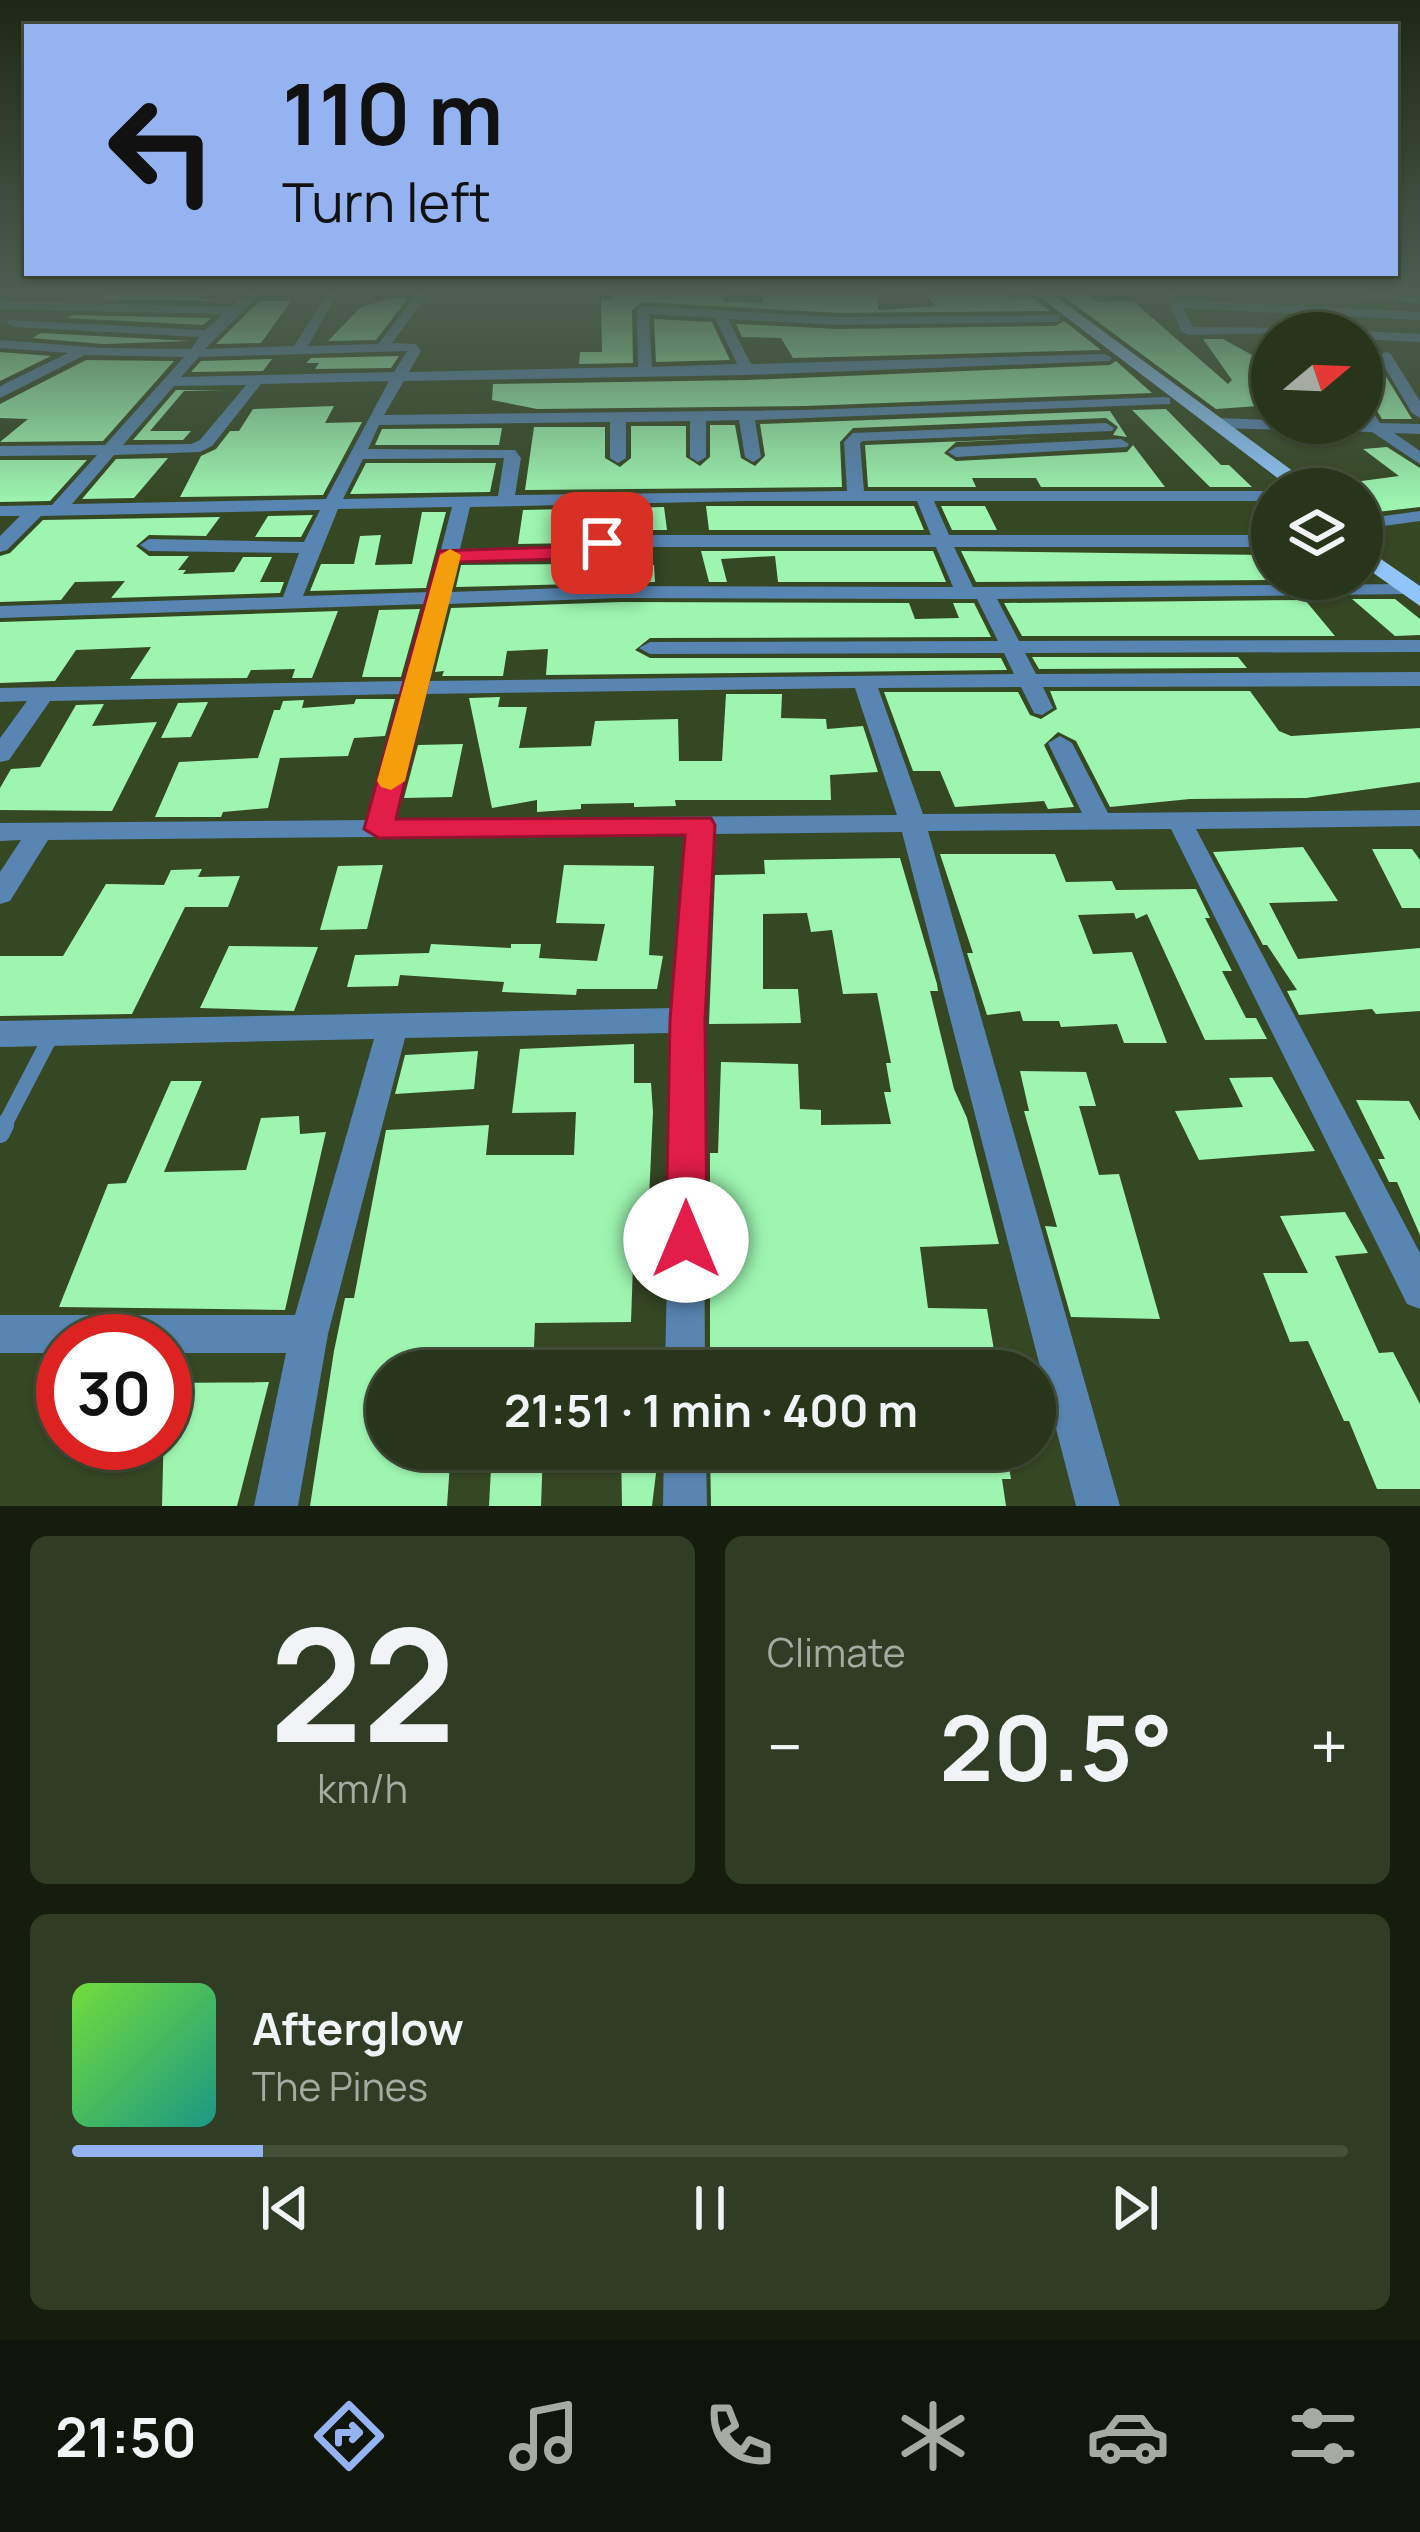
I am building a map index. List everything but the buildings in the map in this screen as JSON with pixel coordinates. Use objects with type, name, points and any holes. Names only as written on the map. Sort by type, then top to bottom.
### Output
[{"type":"main road","points":[[1111,362],[1253,468]]},
{"type":"main road","points":[[1135,362],[1278,468]]},
{"type":"main road","points":[[1383,550],[1415,586]]},
{"type":"main road","points":[[1383,566],[1415,586]]},
{"type":"street","points":[[0,394],[21,378],[63,362]]},
{"type":"street","points":[[57,510],[186,362]]},
{"type":"street","points":[[291,602],[332,502],[407,362]]},
{"type":"street","points":[[645,362],[645,371]]},
{"type":"street","points":[[743,362],[747,370]]},
{"type":"street","points":[[168,382],[977,362]]},
{"type":"street","points":[[1389,362],[1420,412]]},
{"type":"street","points":[[0,451],[202,447],[258,379]]},
{"type":"street","points":[[374,420],[746,416],[1165,401]]},
{"type":"street","points":[[956,452],[1121,443],[1084,406]]},
{"type":"street","points":[[698,415],[698,457]]},
{"type":"street","points":[[618,416],[618,458]]},
{"type":"street","points":[[746,416],[753,457]]},
{"type":"street","points":[[1217,423],[1251,424]]},
{"type":"street","points":[[1383,427],[1420,429]]},
{"type":"street","points":[[856,496],[851,442],[859,436],[1106,428]]},
{"type":"street","points":[[1383,433],[1420,459]]},
{"type":"street","points":[[356,454],[509,453],[513,458],[506,500]]},
{"type":"street","points":[[923,496],[942,541],[1013,649],[1042,708]]},
{"type":"street","points":[[0,512],[463,500],[1251,496]]},
{"type":"street","points":[[379,829],[463,500]]},
{"type":"street","points":[[0,546],[35,511]]},
{"type":"street","points":[[1383,523],[1420,516]]},
{"type":"street","points":[[447,555],[586,553],[617,541],[1251,541]]},
{"type":"street","points":[[149,545],[310,548]]},
{"type":"street","points":[[0,612],[438,597],[1222,593],[1415,586]]},
{"type":"street","points":[[650,648],[1420,646]]},
{"type":"street","points":[[0,695],[864,681],[1420,680]]},
{"type":"street","points":[[864,681],[912,821],[1098,1506]]},
{"type":"street","points":[[0,754],[44,694]]},
{"type":"street","points":[[1060,742],[1098,819]]},
{"type":"street","points":[[1178,818],[1420,1291]]},
{"type":"street","points":[[0,832],[1178,818],[1418,822]]},
{"type":"street","points":[[686,1350],[688,1020],[700,825]]},
{"type":"street","points":[[0,894],[40,832]]},
{"type":"street","points":[[0,1034],[688,1020]]},
{"type":"street","points":[[276,1506],[309,1334],[393,1026]]},
{"type":"street","points":[[0,1334],[309,1334]]},
{"type":"street","points":[[685,1470],[685,1506]]},
{"type":"lane","points":[[0,1132],[53,1033]]},
{"type":"slow traffic","points":[[391,781],[450,555]]},
{"type":"route","points":[[602,543],[597,551],[586,553],[447,555],[379,829],[700,825],[688,1020],[686,1240]]}]
